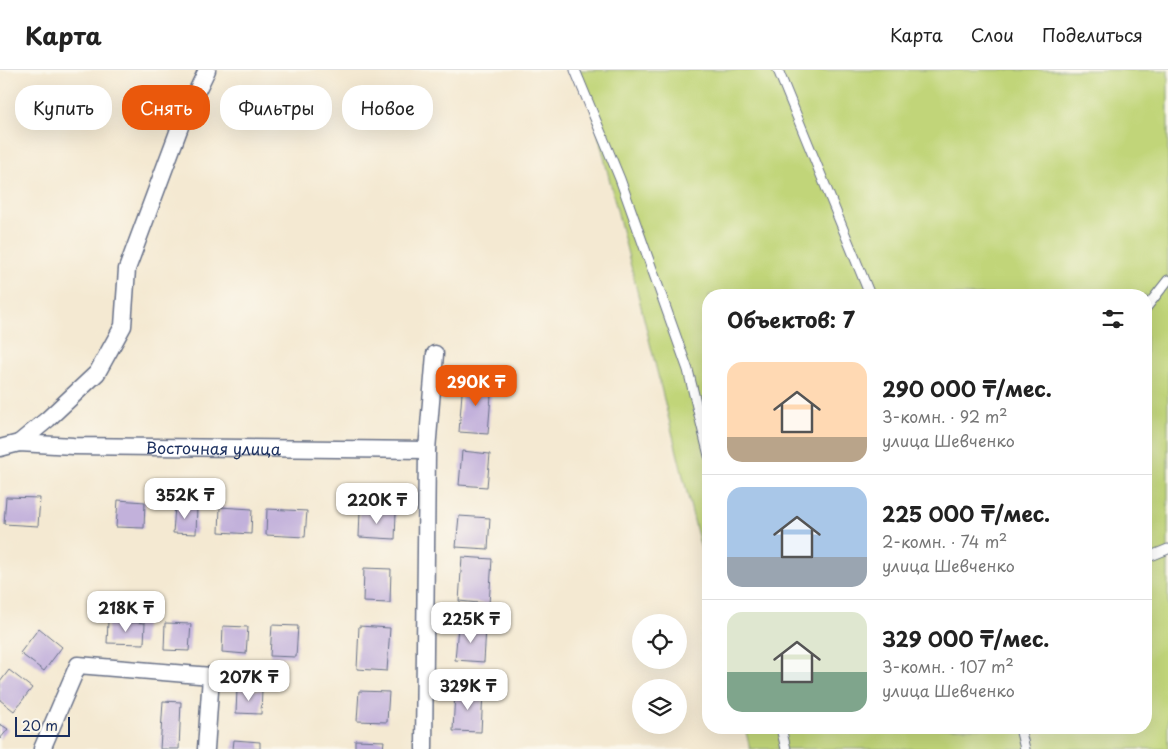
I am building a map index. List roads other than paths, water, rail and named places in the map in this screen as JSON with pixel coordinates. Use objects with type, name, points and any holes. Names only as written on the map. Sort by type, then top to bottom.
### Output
[{"type":"street","points":[[19,443],[48,419],[97,373],[123,326],[127,269],[180,124],[207,70]]},
{"type":"street","points":[[424,749],[428,450],[435,354]]},
{"type":"street","name":"Восточная улица","points":[[0,448],[19,443],[74,446],[428,450]]},
{"type":"street","points":[[42,749],[78,665],[210,676],[206,749]]},
{"type":"lane","points":[[575,70],[620,179],[688,370],[702,427]]},
{"type":"lane","points":[[778,70],[868,289]]},
{"type":"lane","points":[[1152,300],[1168,280]]},
{"type":"lane","points":[[1152,556],[1168,549]]},
{"type":"lane","points":[[782,734],[786,749]]},
{"type":"lane","points":[[1021,734],[1025,749]]}]
